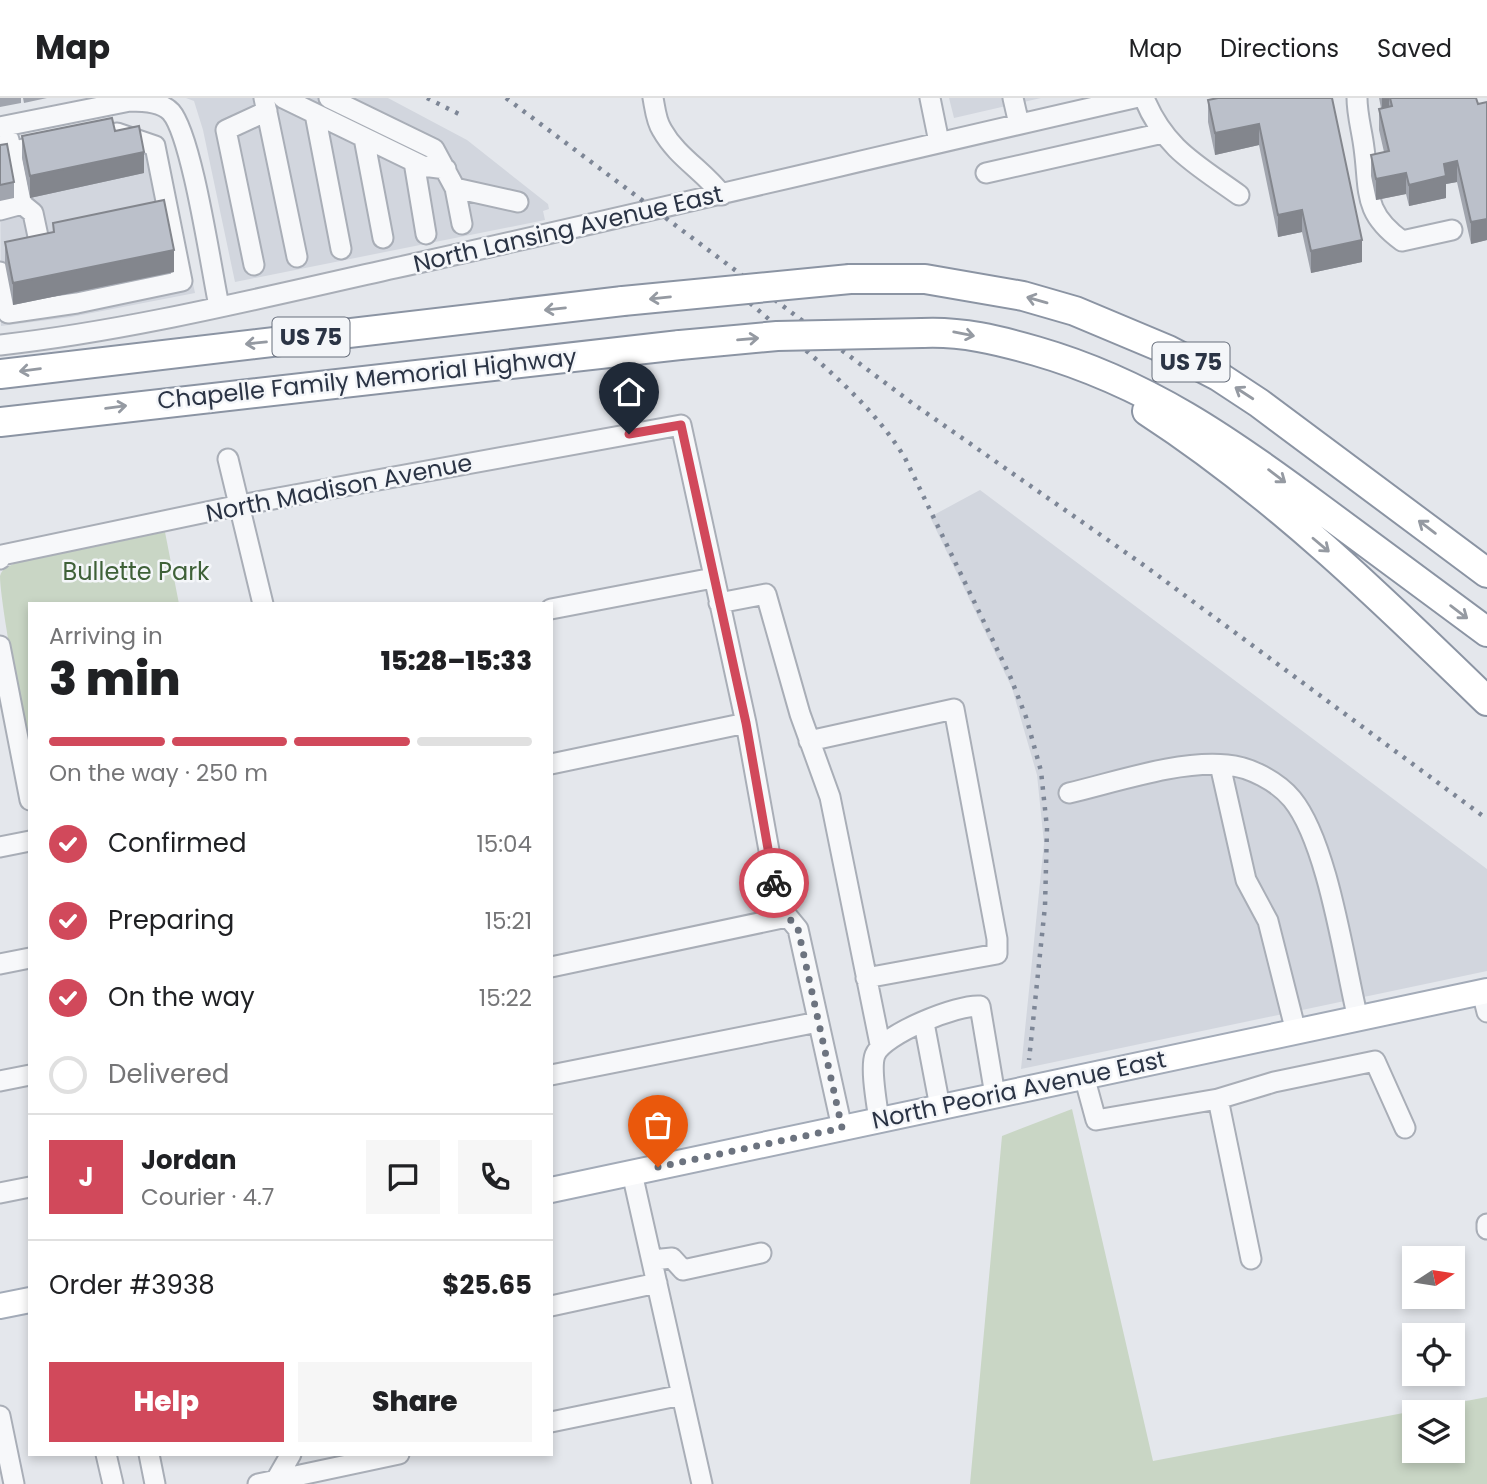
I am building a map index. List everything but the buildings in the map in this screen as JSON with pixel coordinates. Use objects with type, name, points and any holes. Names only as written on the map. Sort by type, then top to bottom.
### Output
[{"type":"highway","name":"Chapelle Family Memorial Highway","points":[[0,374],[623,302],[850,279],[925,279],[1023,296],[1074,311],[1168,350],[1218,376],[1259,403],[1485,571]]},
{"type":"highway","name":"Chapelle Family Memorial Highway","points":[[0,422],[680,345],[827,334],[953,332],[1006,342],[1068,360],[1161,400],[1203,423],[1487,632]]},
{"type":"highway","points":[[1068,360],[1199,446],[1238,475],[1361,579],[1487,701]]},
{"type":"main road","name":"North Peoria Avenue East","points":[[553,1190],[842,1128],[877,1110],[994,1083],[1084,1076],[1358,1018],[1485,998]]},
{"type":"main road","points":[[0,1306],[28,1300]]},
{"type":"street","points":[[283,98],[414,162],[446,169]]},
{"type":"street","points":[[329,98],[434,149],[454,188],[462,224]]},
{"type":"street","points":[[653,98],[660,128],[684,159],[708,176],[722,195]]},
{"type":"street","points":[[930,98],[939,142]]},
{"type":"street","points":[[1013,98],[1019,124]]},
{"type":"street","name":"North Lansing Avenue East","points":[[0,345],[66,337],[219,306],[722,195],[1101,102],[1134,98]]},
{"type":"street","points":[[1144,98],[1175,149],[1239,195]]},
{"type":"street","points":[[1357,98],[1366,165],[1366,193],[1385,229],[1402,241],[1452,230]]},
{"type":"street","points":[[39,242],[33,213],[22,204],[6,152],[3,126],[130,101],[150,102],[169,110],[184,137],[219,306]]},
{"type":"street","points":[[254,265],[226,130],[265,105],[297,257]]},
{"type":"street","points":[[315,114],[341,249]]},
{"type":"street","points":[[0,272],[8,313],[77,303],[182,281],[162,215],[155,146],[110,130],[98,133]]},
{"type":"street","points":[[986,173],[1163,133]]},
{"type":"street","points":[[365,138],[383,238]]},
{"type":"street","points":[[6,152],[61,141]]},
{"type":"street","points":[[414,162],[426,234]]},
{"type":"street","points":[[454,188],[518,202]]},
{"type":"street","points":[[0,210],[22,204]]},
{"type":"street","points":[[162,215],[199,207]]},
{"type":"street","name":"North Madison Avenue","points":[[0,559],[2,555],[240,505],[681,425],[713,578]]},
{"type":"street","points":[[228,459],[263,602]]},
{"type":"street","points":[[553,609],[713,578],[746,723],[779,906],[798,929],[842,1128]]},
{"type":"street","points":[[719,603],[766,594],[809,741],[830,797],[880,1044]]},
{"type":"street","points":[[0,646],[8,729],[28,794]]},
{"type":"street","points":[[809,741],[954,709],[997,939],[997,954],[866,978]]},
{"type":"street","points":[[553,764],[746,723]]},
{"type":"street","points":[[1220,765],[1246,880],[1268,921],[1296,1032]]},
{"type":"street","points":[[1069,793],[1186,767],[1220,765],[1252,771],[1275,784],[1293,800],[1309,829],[1327,889],[1358,1018]]},
{"type":"street","points":[[0,847],[28,841]]},
{"type":"street","points":[[553,967],[787,917]]},
{"type":"street","points":[[0,964],[28,958]]},
{"type":"street","points":[[877,1110],[873,1058],[880,1044],[924,1023],[972,1005],[980,1006],[994,1083]]},
{"type":"street","points":[[553,1075],[818,1022]]},
{"type":"street","points":[[924,1023],[938,1097]]},
{"type":"street","points":[[1084,1076],[1096,1120],[1218,1099],[1274,1082],[1375,1061],[1405,1128]]},
{"type":"street","points":[[0,1081],[28,1075]]},
{"type":"street","points":[[1218,1099],[1251,1259]]},
{"type":"street","points":[[632,1173],[702,1484]]},
{"type":"street","points":[[0,1193],[28,1187]]},
{"type":"street","points":[[652,1260],[672,1258],[683,1270],[761,1253]]},
{"type":"street","points":[[553,1306],[657,1283]]},
{"type":"street","points":[[553,1422],[682,1395]]},
{"type":"street","points":[[0,1419],[14,1484]]},
{"type":"street","points":[[106,1456],[113,1484]]},
{"type":"street","points":[[149,1456],[155,1484]]},
{"type":"street","points":[[267,1482],[289,1456]]},
{"type":"street","points":[[267,1482],[390,1456]]},
{"type":"shaded area","points":[[186,98],[388,98],[467,140],[548,204],[549,209],[543,211],[545,220],[235,282],[203,130],[194,101]]},
{"type":"shaded area","points":[[949,98],[1041,98],[954,118]]},
{"type":"shaded area","points":[[112,122],[162,139],[195,293],[71,317],[1,326],[0,146]]},
{"type":"shaded area","points":[[980,490],[1487,869],[1487,971],[1021,1069],[1044,843],[1037,775],[1012,688],[930,517]]},
{"type":"green space","name":"Bullette Park","points":[[165,532],[179,602],[28,602],[28,747],[0,576],[6,568],[16,563]]},
{"type":"green space","points":[[1072,1109],[1153,1461],[1402,1413],[1402,1463],[1465,1463],[1465,1401],[1487,1397],[1487,1484],[970,1484],[1002,1136]]},
{"type":"railway","points":[[427,98],[461,115]]},
{"type":"railway","points":[[506,98],[912,403],[1145,566],[1487,819]]},
{"type":"railway","points":[[750,303],[854,394],[905,458],[1010,676],[1026,717],[1041,771],[1047,828],[1045,906],[1029,1060]]},
{"type":"way so far","points":[[658,1167],[842,1128],[798,929],[779,906],[774,883]]},
{"type":"route","points":[[629,434],[681,425],[746,723],[774,883]]}]
